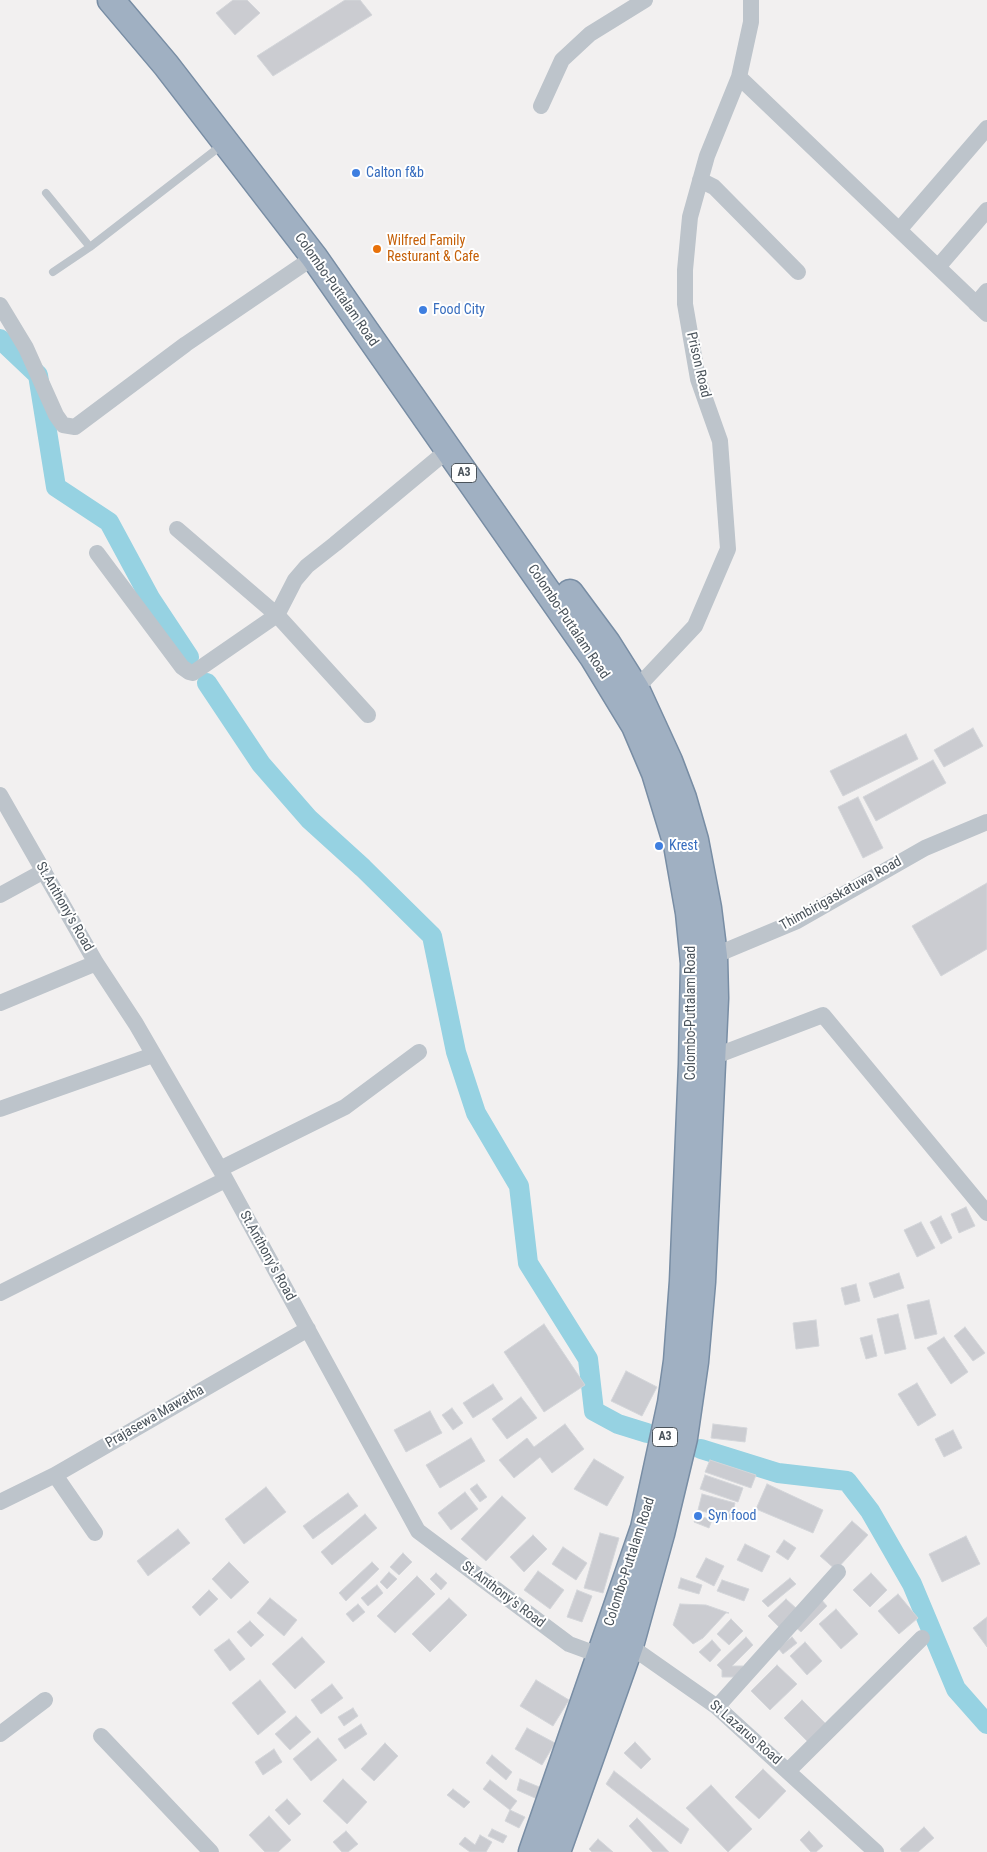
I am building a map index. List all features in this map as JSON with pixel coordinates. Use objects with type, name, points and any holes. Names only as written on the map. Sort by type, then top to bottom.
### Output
[{"type":"highway","name":"Colombo-Puttalam Road","points":[[111,0],[166,65],[314,257],[542,582],[629,696]]},
{"type":"highway","name":"Colombo-Puttalam Road","points":[[130,0],[177,56],[325,251],[454,433],[607,643],[629,696],[635,726],[655,773],[677,845],[689,913],[704,959],[703,1262],[695,1362],[684,1438],[662,1534],[630,1646],[557,1852]]},
{"type":"highway","name":"Colombo-Puttalam Road","points":[[532,1852],[644,1528],[671,1402],[677,1361],[703,1061]]},
{"type":"street","points":[[540,106],[562,60],[590,34],[645,0]]},
{"type":"street","name":"Prison Road","points":[[629,696],[695,626],[728,548],[720,441],[698,379],[685,304],[685,270],[690,218],[707,156],[739,77],[750,22],[751,0]]},
{"type":"street","points":[[739,77],[938,267],[983,303]]},
{"type":"street","points":[[899,230],[987,128]]},
{"type":"street","points":[[700,180],[714,187],[798,272]]},
{"type":"street","points":[[938,267],[987,210]]},
{"type":"street","points":[[0,305],[26,348],[56,416],[62,425],[75,427],[186,344],[314,257]]},
{"type":"street","points":[[97,553],[182,666],[193,673],[277,615],[295,580],[307,566],[448,450]]},
{"type":"street","points":[[177,529],[277,615],[368,715]]},
{"type":"street","name":"St.Anthony's Road","points":[[0,795],[96,962],[136,1024],[223,1174],[418,1531],[568,1644],[599,1655]]},
{"type":"street","name":"Thimbirigaskatuwa Road","points":[[704,959],[798,921],[925,848],[987,822]]},
{"type":"street","points":[[0,896],[44,872]]},
{"type":"street","points":[[0,1003],[96,962]]},
{"type":"street","points":[[703,1061],[823,1015],[987,1213]]},
{"type":"street","points":[[0,1293],[345,1107],[419,1052]]},
{"type":"street","points":[[0,1109],[153,1055]]},
{"type":"street","name":"Prajasewa Mawatha","points":[[0,1502],[55,1475],[308,1329]]},
{"type":"street","points":[[55,1475],[94,1533]]},
{"type":"street","points":[[717,1707],[838,1572]]},
{"type":"street","points":[[788,1771],[922,1638]]},
{"type":"street","points":[[599,1655],[630,1646]]},
{"type":"street","name":"St Lazarus Road","points":[[630,1646],[717,1707],[876,1852]]},
{"type":"street","points":[[0,1734],[45,1700]]},
{"type":"street","points":[[101,1736],[211,1852]]},
{"type":"lane","points":[[53,272],[90,247],[226,142]]},
{"type":"lane","points":[[46,193],[90,247]]},
{"type":"building","points":[[233,0],[247,0],[260,13],[235,35],[216,13]]},
{"type":"building","points":[[345,0],[360,0],[372,15],[273,76],[257,56]]},
{"type":"building","points":[[973,728],[983,746],[944,767],[934,750]]},
{"type":"building","points":[[906,734],[918,759],[843,796],[830,771]]},
{"type":"building","points":[[933,760],[946,783],[876,821],[863,797]]},
{"type":"building","points":[[858,797],[883,848],[863,858],[838,807]]},
{"type":"building","points":[[987,883],[987,949],[941,976],[912,926]]},
{"type":"building","points":[[966,1207],[975,1226],[959,1233],[951,1214]]},
{"type":"building","points":[[941,1216],[952,1238],[941,1244],[930,1222]]},
{"type":"building","points":[[921,1222],[935,1248],[917,1257],[904,1230]]},
{"type":"building","points":[[899,1273],[904,1288],[874,1298],[869,1283]]},
{"type":"building","points":[[856,1284],[860,1301],[845,1305],[841,1288]]},
{"type":"building","points":[[929,1300],[937,1334],[915,1339],[907,1305]]},
{"type":"building","points":[[898,1314],[906,1349],[885,1354],[877,1319]]},
{"type":"building","points":[[816,1320],[819,1346],[796,1349],[793,1323]]},
{"type":"building","points":[[544,1324],[585,1385],[544,1412],[504,1352]]},
{"type":"building","points":[[965,1327],[985,1353],[973,1361],[954,1336]]},
{"type":"building","points":[[872,1335],[877,1356],[866,1359],[860,1338]]},
{"type":"building","points":[[944,1337],[968,1372],[951,1384],[927,1348]]},
{"type":"building","points":[[626,1371],[657,1387],[642,1416],[611,1401]]},
{"type":"building","points":[[917,1383],[936,1415],[918,1426],[898,1394]]},
{"type":"building","points":[[493,1384],[503,1399],[473,1418],[463,1403]]},
{"type":"building","points":[[521,1397],[537,1418],[507,1439],[492,1419]]},
{"type":"building","points":[[452,1408],[463,1423],[453,1430],[442,1415]]},
{"type":"building","points":[[430,1411],[442,1433],[406,1452],[394,1430]]},
{"type":"building","points":[[565,1424],[584,1449],[552,1473],[540,1457],[514,1478],[499,1460],[527,1438],[534,1447]]},
{"type":"building","points":[[713,1424],[747,1428],[745,1442],[711,1438]]},
{"type":"building","points":[[953,1430],[962,1448],[944,1457],[935,1439]]},
{"type":"building","points":[[471,1438],[485,1461],[440,1488],[426,1465]]},
{"type":"building","points":[[594,1459],[624,1477],[607,1506],[574,1489]]},
{"type":"building","points":[[710,1460],[756,1475],[751,1488],[705,1472]]},
{"type":"building","points":[[705,1475],[743,1488],[738,1502],[700,1489]]},
{"type":"building","points":[[477,1484],[487,1497],[480,1502],[470,1489]]},
{"type":"building","points":[[767,1484],[823,1510],[813,1533],[756,1509]]},
{"type":"building","points":[[266,1487],[286,1512],[244,1544],[225,1519]]},
{"type":"building","points":[[465,1492],[478,1509],[451,1530],[438,1513]]},
{"type":"building","points":[[348,1493],[358,1506],[313,1539],[303,1526]]},
{"type":"building","points":[[702,1494],[735,1503],[731,1519],[698,1510]]},
{"type":"building","points":[[502,1496],[526,1518],[486,1561],[461,1539]]},
{"type":"building","points":[[365,1514],[377,1528],[332,1565],[321,1552]]},
{"type":"building","points":[[697,1515],[712,1520],[709,1528],[694,1522]]},
{"type":"building","points":[[852,1521],[868,1535],[836,1570],[820,1556]]},
{"type":"building","points":[[178,1529],[190,1543],[148,1576],[137,1561]]},
{"type":"building","points":[[600,1533],[619,1538],[603,1593],[584,1588]]},
{"type":"building","points":[[533,1535],[547,1549],[524,1572],[510,1557]]},
{"type":"building","points":[[966,1536],[980,1564],[942,1582],[929,1554]]},
{"type":"building","points":[[784,1540],[796,1548],[788,1560],[776,1552]]},
{"type":"building","points":[[745,1544],[770,1556],[762,1572],[737,1560]]},
{"type":"building","points":[[563,1547],[587,1563],[576,1580],[552,1564]]},
{"type":"building","points":[[403,1553],[412,1562],[399,1575],[390,1567]]},
{"type":"building","points":[[706,1558],[724,1566],[714,1586],[696,1577]]},
{"type":"building","points":[[229,1562],[249,1582],[231,1599],[212,1579]]},
{"type":"building","points":[[372,1562],[379,1569],[346,1601],[339,1593]]},
{"type":"building","points":[[538,1571],[564,1590],[550,1609],[524,1590]]},
{"type":"building","points":[[389,1572],[397,1579],[387,1589],[380,1582]]},
{"type":"building","points":[[436,1573],[447,1583],[441,1590],[430,1579]]},
{"type":"building","points":[[871,1573],[887,1590],[870,1607],[853,1590]]},
{"type":"building","points":[[417,1576],[435,1594],[395,1633],[377,1616]]},
{"type":"building","points":[[681,1578],[702,1585],[699,1594],[678,1588]]},
{"type":"building","points":[[790,1578],[796,1584],[768,1607],[762,1601]]},
{"type":"building","points":[[722,1580],[749,1589],[744,1601],[717,1591]]},
{"type":"building","points":[[377,1585],[383,1593],[368,1606],[361,1598]]},
{"type":"building","points":[[209,1590],[218,1599],[200,1616],[192,1607]]},
{"type":"building","points":[[577,1590],[592,1596],[582,1622],[567,1617]]},
{"type":"building","points":[[898,1594],[918,1618],[899,1634],[878,1611]]},
{"type":"building","points":[[270,1598],[297,1620],[284,1636],[257,1613]]},
{"type":"building","points":[[449,1598],[467,1615],[430,1652],[412,1634]]},
{"type":"building","points":[[820,1598],[827,1606],[801,1632],[793,1625]]},
{"type":"building","points":[[786,1599],[797,1609],[779,1627],[768,1616]]},
{"type":"building","points":[[358,1604],[365,1612],[353,1622],[346,1614]]},
{"type":"building","points":[[680,1604],[706,1605],[729,1613],[726,1613],[703,1638],[693,1644],[673,1625]]},
{"type":"building","points":[[836,1609],[858,1634],[841,1649],[819,1624]]},
{"type":"building","points":[[987,1617],[987,1647],[973,1628]]},
{"type":"building","points":[[731,1619],[743,1631],[729,1645],[717,1634]]},
{"type":"building","points":[[250,1621],[264,1635],[251,1647],[237,1632]]},
{"type":"building","points":[[302,1637],[325,1662],[295,1689],[272,1664]]},
{"type":"building","points":[[746,1637],[753,1645],[732,1666],[743,1666],[742,1677],[722,1677],[722,1670],[717,1665]]},
{"type":"building","points":[[792,1637],[797,1643],[783,1654],[778,1648]]},
{"type":"building","points":[[229,1639],[245,1659],[230,1671],[214,1650]]},
{"type":"building","points":[[712,1640],[721,1650],[710,1662],[699,1652]]},
{"type":"building","points":[[805,1642],[822,1661],[807,1675],[790,1656]]},
{"type":"building","points":[[777,1665],[797,1684],[770,1710],[751,1691]]},
{"type":"building","points":[[260,1680],[286,1712],[258,1735],[232,1703]]},
{"type":"building","points":[[536,1680],[569,1700],[553,1726],[520,1706]]},
{"type":"building","points":[[332,1684],[343,1698],[321,1714],[311,1700]]},
{"type":"building","points":[[802,1700],[829,1727],[811,1745],[784,1718]]},
{"type":"building","points":[[353,1708],[358,1716],[344,1726],[338,1717]]},
{"type":"building","points":[[296,1716],[311,1732],[290,1750],[275,1734]]},
{"type":"building","points":[[361,1724],[367,1734],[345,1749],[338,1739]]},
{"type":"building","points":[[527,1728],[555,1743],[542,1765],[515,1749]]},
{"type":"building","points":[[318,1738],[337,1760],[311,1781],[293,1759]]},
{"type":"building","points":[[635,1742],[651,1759],[641,1769],[624,1753]]},
{"type":"building","points":[[385,1743],[398,1756],[374,1781],[361,1769]]},
{"type":"building","points":[[274,1749],[282,1762],[263,1775],[255,1762]]},
{"type":"building","points":[[492,1755],[512,1772],[506,1780],[486,1763]]},
{"type":"building","points":[[763,1769],[786,1791],[759,1819],[735,1797]]},
{"type":"building","points":[[614,1771],[689,1829],[681,1844],[606,1784]]},
{"type":"building","points":[[343,1779],[367,1802],[347,1824],[323,1801]]},
{"type":"building","points":[[520,1779],[549,1791],[544,1802],[517,1790]]},
{"type":"building","points":[[490,1780],[517,1801],[510,1810],[483,1789]]},
{"type":"building","points":[[711,1785],[752,1829],[728,1852],[686,1808]]},
{"type":"building","points":[[453,1789],[470,1802],[464,1808],[447,1795]]},
{"type":"building","points":[[287,1799],[301,1814],[289,1825],[275,1810]]},
{"type":"building","points":[[510,1810],[525,1817],[519,1828],[505,1821]]},
{"type":"building","points":[[269,1816],[291,1840],[278,1852],[265,1852],[249,1835]]},
{"type":"building","points":[[637,1818],[669,1852],[653,1852],[629,1826]]},
{"type":"building","points":[[924,1827],[934,1838],[918,1852],[902,1852],[900,1849]]},
{"type":"building","points":[[492,1829],[507,1836],[503,1843],[488,1836]]},
{"type":"building","points":[[346,1831],[358,1844],[348,1852],[342,1852],[333,1842]]},
{"type":"building","points":[[809,1831],[823,1846],[816,1852],[811,1852],[800,1840]]},
{"type":"building","points":[[480,1835],[492,1842],[486,1852],[470,1852],[459,1844],[465,1837],[475,1845]]},
{"type":"building","points":[[598,1839],[613,1852],[592,1852],[589,1849]]},
{"type":"waterway","points":[[0,339],[38,375],[56,487],[109,522],[150,598],[189,657]]},
{"type":"waterway","points":[[207,683],[261,764],[309,819],[363,868],[432,936],[456,1052],[476,1113],[519,1186],[528,1263],[588,1359],[594,1411],[618,1424],[647,1433]]},
{"type":"waterway","points":[[701,1449],[778,1473],[847,1481],[870,1511],[912,1584],[956,1689],[987,1724]]},
{"type":"place","name":"Calton f&b","points":[[356,173]]},
{"type":"place","name":"Wilfred Family Resturant & Cafe","points":[[377,249]]},
{"type":"place","name":"Food City","points":[[423,310]]},
{"type":"place","name":"Krest","points":[[659,846]]},
{"type":"place","name":"Syn food","points":[[698,1516]]}]
